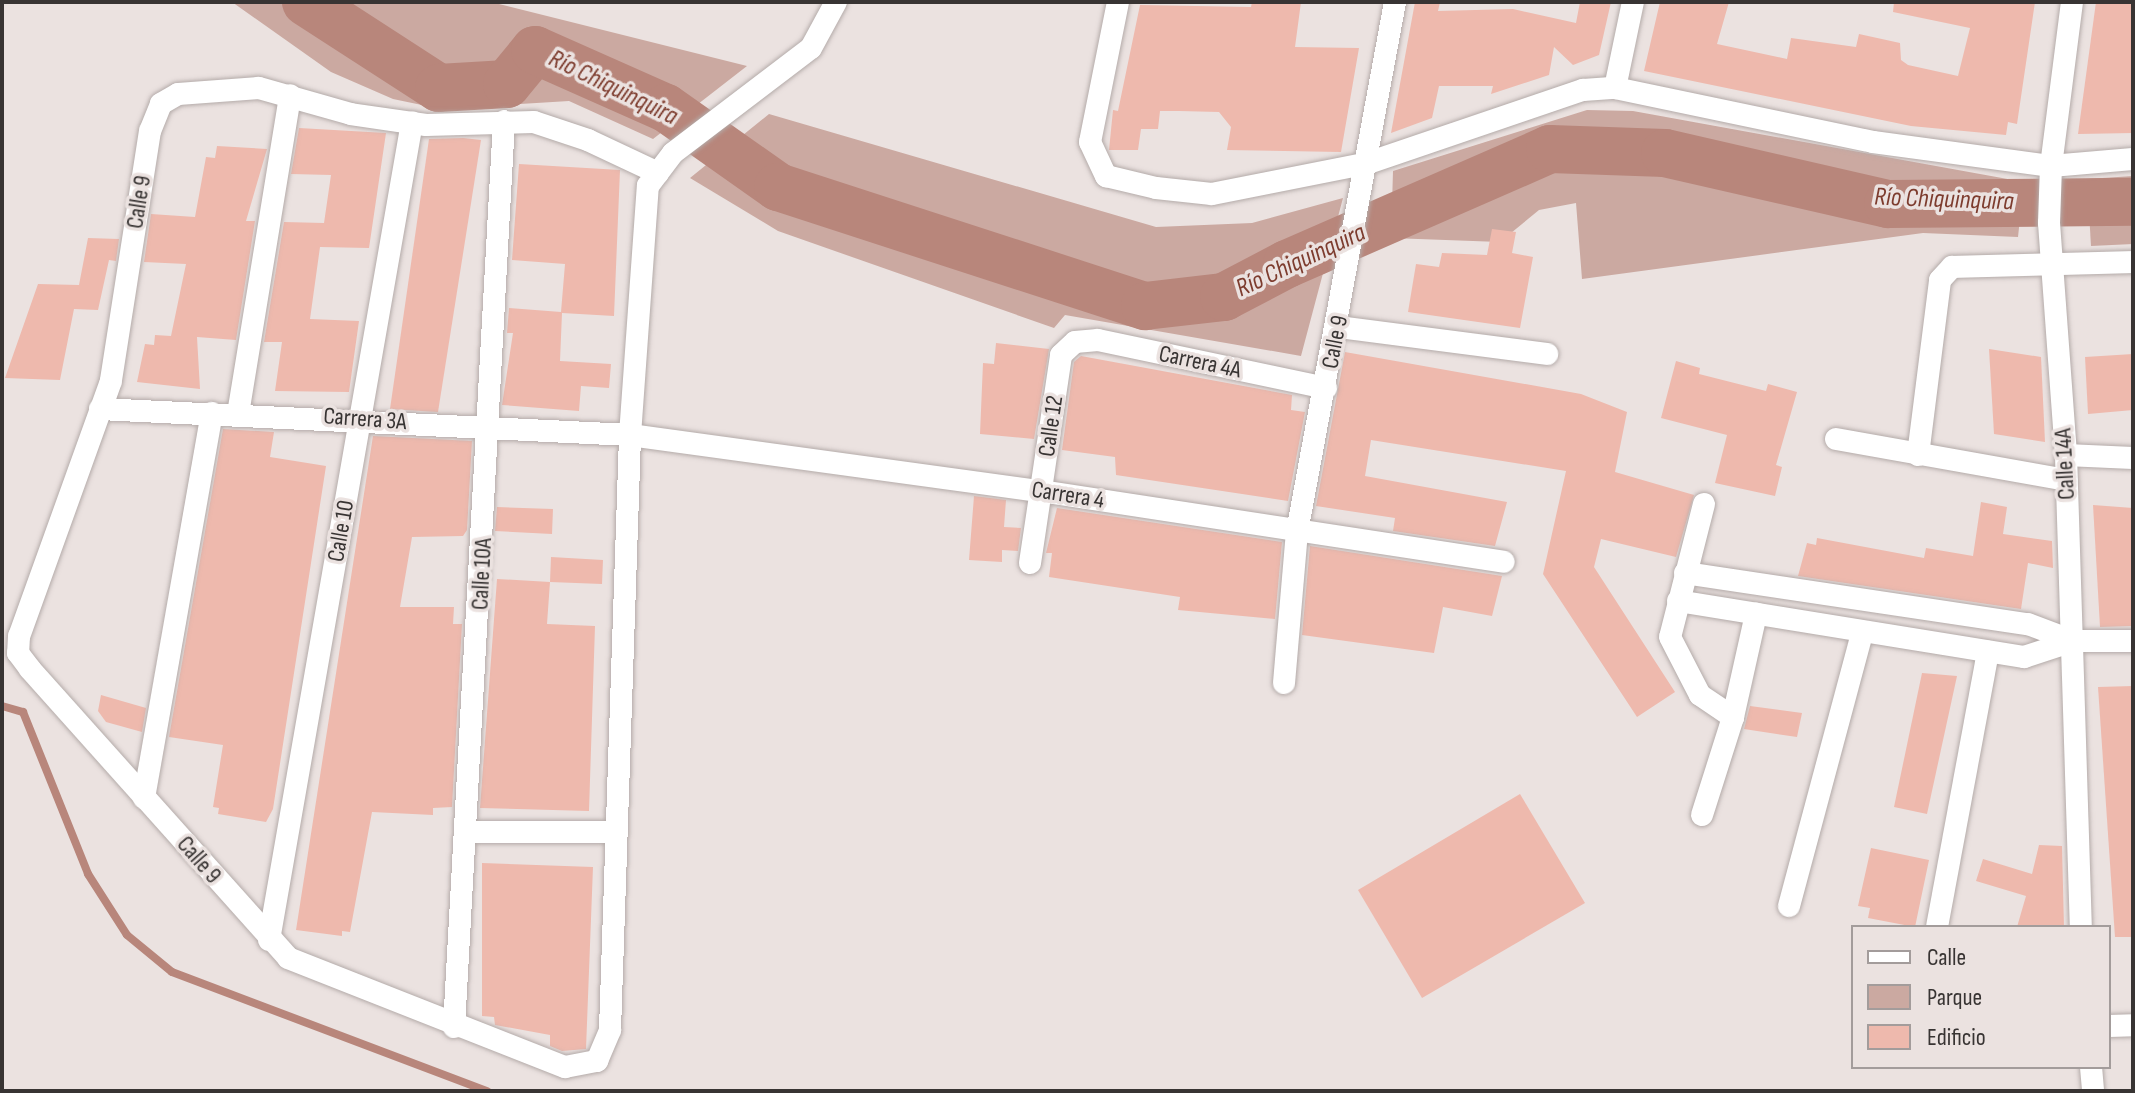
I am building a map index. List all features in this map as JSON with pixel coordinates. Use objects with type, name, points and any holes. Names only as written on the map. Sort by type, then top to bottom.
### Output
[{"type":"street","name":"Calle 9","points":[[658,173],[575,135],[534,122],[412,122],[351,114],[290,95],[229,89],[178,94],[161,104],[150,131],[111,381],[19,636],[18,653],[269,940],[313,972],[565,1067],[597,1061],[610,1030],[630,435],[644,202],[658,173],[673,153],[811,48],[836,2]]},
{"type":"street","points":[[1118,2],[1090,142],[1106,176],[1212,194],[1368,163],[1583,90],[1615,88],[2050,175],[2133,159]]},
{"type":"street","name":"Calle 9","points":[[1284,683],[1297,532],[1339,327],[1395,2]]},
{"type":"street","points":[[1615,88],[1633,2]]},
{"type":"street","name":"Calle 14A","points":[[2072,2],[2050,175],[2049,223],[2066,455],[2081,925]]},
{"type":"street","points":[[238,414],[290,95]]},
{"type":"street","name":"Calle 10A","points":[[454,1027],[491,426],[504,121]]},
{"type":"street","name":"Calle 10","points":[[269,940],[412,122]]},
{"type":"street","points":[[1918,455],[1940,280],[1952,267],[1973,262],[2053,266],[2133,262]]},
{"type":"street","points":[[1339,327],[1547,354]]},
{"type":"street","name":"Carrera 4A","points":[[1075,342],[1098,340],[1326,388]]},
{"type":"street","name":"Calle 12","points":[[1030,563],[1061,355],[1075,342]]},
{"type":"street","name":"Carrera 3A","points":[[100,409],[630,435]]},
{"type":"street","points":[[144,798],[212,413]]},
{"type":"street","name":"Carrera 4","points":[[630,435],[1041,491],[1504,562]]},
{"type":"street","points":[[1836,439],[2066,480]]},
{"type":"street","points":[[2066,455],[2133,458]]},
{"type":"street","points":[[1704,504],[1670,637],[1700,695],[1733,717]]},
{"type":"street","points":[[1685,573],[2028,624],[2073,641]]},
{"type":"street","points":[[1678,601],[2024,657],[2073,641],[2133,641]]},
{"type":"street","points":[[1702,815],[1733,717],[1756,614]]},
{"type":"street","points":[[1789,906],[1862,633]]},
{"type":"street","points":[[1937,925],[1988,652]]},
{"type":"street","points":[[466,832],[617,832]]},
{"type":"street","points":[[2111,1026],[2133,1025]]},
{"type":"street","points":[[2091,1069],[2093,1091]]},
{"type":"green space","points":[[232,2],[491,2],[747,66],[653,139],[569,101],[441,109],[393,99],[331,72]]},
{"type":"green space","points":[[1587,110],[1633,111],[2024,182],[2018,237],[1923,233],[1582,279],[1576,203],[1539,210],[1500,242],[1391,238],[1393,171]]},
{"type":"green space","points":[[769,114],[1156,227],[1252,223],[1343,198],[1301,356],[1065,315],[1054,328],[778,231],[690,178]]},
{"type":"green space","points":[[2133,176],[2133,244],[2091,246],[2087,179]]},
{"type":"building","points":[[1252,2],[1301,2],[1295,47],[1359,48],[1341,152],[1227,150],[1231,127],[1219,112],[1179,111],[1160,111],[1158,129],[1141,129],[1138,150],[1109,150],[1113,110],[1118,111],[1140,5],[1251,7]]},
{"type":"building","points":[[1415,2],[1440,2],[1438,11],[1513,9],[1576,23],[1580,2],[1611,2],[1599,55],[1573,65],[1554,47],[1549,75],[1491,94],[1493,86],[1439,86],[1432,118],[1391,133]]},
{"type":"building","points":[[1660,2],[1729,2],[1717,44],[1787,59],[1791,38],[1856,47],[1859,34],[1900,43],[1901,60],[1908,65],[1958,76],[1970,28],[1893,12],[1894,2],[2035,2],[2017,124],[2008,122],[2006,135],[1911,126],[1644,71]]},
{"type":"building","points":[[2096,2],[2133,2],[2133,133],[2078,134]]},
{"type":"building","points":[[299,128],[386,133],[369,248],[320,247],[310,319],[359,321],[349,392],[275,391],[282,342],[264,342],[284,222],[324,223],[331,175],[291,174]]},
{"type":"building","points":[[429,139],[481,140],[438,412],[390,409]]},
{"type":"building","points":[[217,146],[267,149],[246,221],[255,221],[236,340],[197,337],[200,389],[137,382],[145,344],[154,345],[155,335],[171,336],[186,264],[144,262],[151,214],[195,217],[206,157],[215,158]]},
{"type":"building","points":[[519,164],[620,170],[614,316],[562,313],[560,361],[611,364],[609,388],[581,386],[579,411],[502,405],[513,333],[507,333],[509,308],[561,312],[565,264],[512,260]]},
{"type":"building","points":[[1492,229],[1516,232],[1512,253],[1533,257],[1520,328],[1408,312],[1416,264],[1439,267],[1442,253],[1487,255]]},
{"type":"building","points":[[88,238],[119,239],[116,261],[109,260],[98,310],[74,309],[60,380],[5,378],[38,284],[79,285]]},
{"type":"building","points":[[996,343],[1049,349],[1034,439],[980,434],[983,363],[994,364]]},
{"type":"building","points":[[1989,349],[2041,357],[2045,442],[1994,434]]},
{"type":"building","points":[[1345,352],[1581,394],[1627,412],[1615,472],[1694,495],[1676,557],[1601,539],[1594,567],[1675,692],[1637,717],[1543,574],[1566,471],[1371,440],[1365,476],[1507,502],[1495,546],[1393,531],[1395,518],[1316,506]]},
{"type":"building","points":[[2133,354],[2133,410],[2088,414],[2085,357]]},
{"type":"building","points":[[1081,356],[1292,395],[1291,410],[1305,412],[1288,501],[1116,475],[1115,457],[1062,450],[1074,362]]},
{"type":"building","points":[[1676,361],[1700,368],[1699,374],[1766,391],[1768,384],[1797,392],[1776,465],[1782,467],[1775,496],[1715,483],[1727,435],[1661,418]]},
{"type":"building","points":[[223,429],[274,432],[270,457],[326,466],[273,809],[266,822],[218,814],[219,808],[213,807],[223,745],[169,737]]},
{"type":"building","points":[[373,436],[472,441],[467,530],[463,536],[412,537],[400,607],[454,607],[453,624],[462,624],[452,807],[433,808],[433,815],[372,812],[350,932],[342,931],[342,936],[296,930]]},
{"type":"building","points":[[974,496],[1006,500],[1004,527],[1021,528],[1018,551],[1002,550],[1002,562],[969,560]]},
{"type":"building","points":[[1981,502],[2007,507],[2003,534],[2052,541],[2053,568],[2028,563],[2021,609],[1798,576],[1807,543],[1816,545],[1817,538],[1924,558],[1926,548],[1973,556]]},
{"type":"building","points":[[2093,505],[2133,508],[2133,626],[2100,627]]},
{"type":"building","points":[[497,507],[553,509],[552,534],[495,531]]},
{"type":"building","points":[[1057,508],[1282,542],[1275,619],[1178,610],[1180,597],[1049,577],[1052,553],[1046,553]]},
{"type":"building","points":[[1310,546],[1502,576],[1492,616],[1443,607],[1434,653],[1302,635]]},
{"type":"building","points":[[551,557],[603,560],[602,584],[550,582]]},
{"type":"building","points":[[497,579],[550,582],[547,624],[595,626],[589,811],[480,808]]},
{"type":"building","points":[[1922,673],[1957,676],[1927,814],[1894,807]]},
{"type":"building","points":[[2133,686],[2133,937],[2115,937],[2098,687]]},
{"type":"building","points":[[101,695],[146,708],[142,732],[106,722],[98,711]]},
{"type":"building","points":[[1750,706],[1802,713],[1797,737],[1744,729]]},
{"type":"building","points":[[1520,794],[1585,903],[1422,998],[1358,890]]},
{"type":"building","points":[[2039,845],[2062,846],[2064,925],[2018,925],[2026,896],[1976,881],[1983,859],[2032,874]]},
{"type":"building","points":[[1871,848],[1929,860],[1915,925],[1868,918],[1870,908],[1858,906]]},
{"type":"building","points":[[482,863],[593,867],[586,1049],[562,1051],[550,1046],[550,1035],[495,1025],[494,1017],[482,1016]]},
{"type":"waterway","name":"Río Chiquinquira","points":[[306,2],[439,88],[507,84],[535,50],[666,108],[778,187],[1145,306],[1224,297],[1287,264],[1550,149],[1665,153],[1888,204],[2133,202]]},
{"type":"waterway","points":[[2,706],[23,712],[88,874],[127,935],[172,972],[487,1091]]}]
